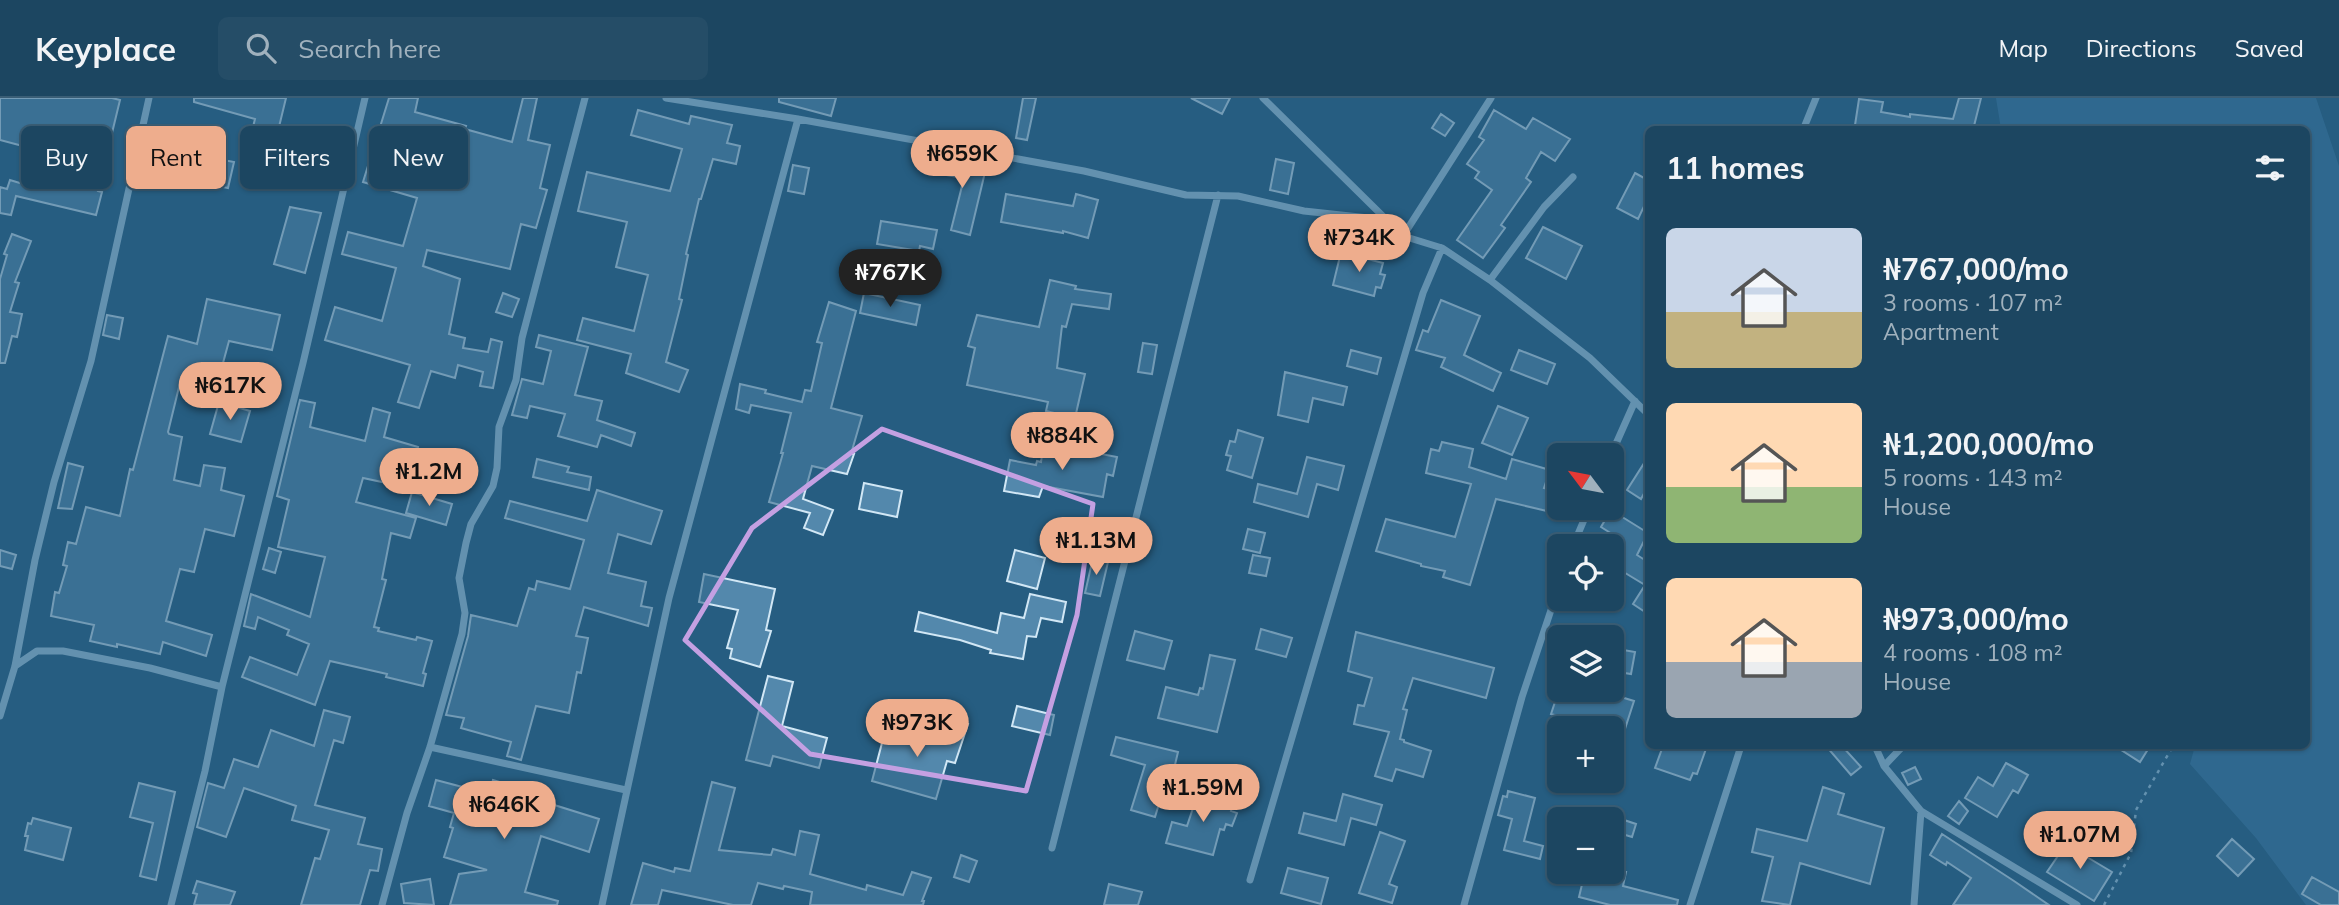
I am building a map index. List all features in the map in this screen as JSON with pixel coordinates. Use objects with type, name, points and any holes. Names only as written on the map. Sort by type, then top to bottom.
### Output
[{"type":"street","points":[[0,716],[15,666],[35,560],[54,482],[91,361],[149,98]]},
{"type":"street","points":[[171,905],[365,98]]},
{"type":"street","points":[[382,905],[407,813],[451,676],[465,613],[459,578],[466,542],[471,524],[494,486],[499,427],[516,380],[522,338],[585,98]]},
{"type":"street","points":[[666,98],[1084,171],[1186,195],[1238,196],[1304,211],[1387,220]]},
{"type":"street","points":[[1263,98],[1376,206],[1403,236],[1442,248],[1490,280],[1557,330],[1645,411]]},
{"type":"street","points":[[1403,236],[1491,98]]},
{"type":"street","points":[[1805,126],[1816,98]]},
{"type":"street","points":[[603,905],[669,598],[798,119]]},
{"type":"street","points":[[1490,280],[1544,207],[1573,177]]},
{"type":"street","points":[[1052,848],[1218,195]]},
{"type":"street","points":[[1250,880],[1423,293],[1442,248]]},
{"type":"street","points":[[1616,443],[1635,401]]},
{"type":"street","points":[[1464,905],[1522,697],[1551,611]]},
{"type":"street","points":[[15,666],[37,651],[63,651],[150,668],[222,687]]},
{"type":"street","points":[[430,747],[626,790]]},
{"type":"street","points":[[1690,905],[1740,749]]},
{"type":"street","points":[[1876,749],[1884,766],[1921,811],[2077,905]]},
{"type":"street","points":[[1884,766],[1900,749]]},
{"type":"street","points":[[1914,905],[1921,811]]},
{"type":"path","points":[[2104,905],[2130,853],[2136,810],[2171,749]]},
{"type":"highlighted area","points":[[882,429],[1093,504],[1077,615],[1026,791],[810,754],[685,640],[752,528]]},
{"type":"shaded area","points":[[1996,98],[2316,98],[2339,166],[2339,905],[2306,905],[2256,838],[2190,764],[2194,749],[2310,749],[2310,126],[2001,126]]},
{"type":"building","points":[[0,98],[120,100],[112,133],[112,126],[21,126],[21,146],[0,140]]},
{"type":"building","points":[[194,98],[286,98],[279,126],[253,126],[255,119],[194,102]]},
{"type":"building","points":[[389,98],[418,98],[415,112],[466,126],[380,126]]},
{"type":"building","points":[[523,98],[537,98],[528,140],[550,145],[540,188],[547,190],[536,228],[521,224],[510,269],[427,250],[423,266],[460,279],[449,334],[465,338],[463,348],[488,352],[491,339],[502,342],[493,388],[480,386],[483,372],[458,365],[455,378],[431,371],[419,408],[398,402],[410,365],[325,340],[335,307],[382,321],[396,268],[342,254],[348,232],[403,246],[417,198],[387,189],[468,189],[468,130],[512,142]]},
{"type":"building","points":[[779,98],[836,98],[831,116],[779,102]]},
{"type":"building","points":[[1023,98],[1036,98],[1027,140],[1016,138]]},
{"type":"building","points":[[1191,98],[1230,98],[1222,114]]},
{"type":"building","points":[[1959,98],[1981,98],[1974,126],[1855,125],[1859,99],[1883,102],[1881,112],[1910,117],[1910,114],[1953,119]]},
{"type":"building","points":[[638,110],[689,124],[691,116],[732,125],[727,143],[740,146],[736,164],[713,159],[699,199],[686,254],[688,255],[679,299],[682,300],[666,362],[688,370],[679,392],[626,373],[631,354],[577,340],[583,318],[634,331],[648,275],[616,267],[627,222],[578,211],[587,172],[670,191],[682,149],[631,135]]},
{"type":"building","points":[[1494,110],[1526,129],[1533,118],[1570,139],[1555,161],[1541,152],[1526,178],[1531,182],[1501,225],[1505,228],[1483,258],[1457,240],[1492,190],[1475,178],[1479,172],[1467,164],[1484,140],[1479,137]]},
{"type":"building","points":[[1441,114],[1454,123],[1445,136],[1432,128]]},
{"type":"building","points":[[931,156],[986,168],[970,235],[951,230],[964,178],[928,172]]},
{"type":"building","points":[[1276,159],[1294,163],[1288,194],[1270,190]]},
{"type":"building","points":[[226,160],[234,162],[226,188]]},
{"type":"building","points":[[369,163],[369,184],[363,182]]},
{"type":"building","points":[[793,165],[809,168],[804,194],[788,191]]},
{"type":"building","points":[[1635,173],[1645,178],[1645,204],[1638,219],[1617,208]]},
{"type":"building","points":[[10,180],[21,183],[21,189],[98,189],[102,192],[96,215],[16,196],[11,215],[0,213],[0,187],[7,189]]},
{"type":"building","points":[[1006,194],[1073,206],[1076,194],[1098,200],[1088,238],[1063,231],[1001,222]]},
{"type":"building","points":[[290,207],[321,213],[305,273],[274,264]]},
{"type":"building","points":[[881,221],[937,230],[933,249],[920,246],[919,251],[877,244]]},
{"type":"building","points":[[1543,227],[1582,246],[1566,279],[1526,258]]},
{"type":"building","points":[[12,234],[31,241],[15,282],[19,283],[10,312],[22,314],[17,337],[12,336],[5,363],[0,363],[0,279],[7,255],[4,254]]},
{"type":"building","points":[[1341,252],[1383,263],[1380,274],[1385,275],[1381,288],[1376,287],[1374,296],[1333,285]]},
{"type":"building","points":[[1050,280],[1076,286],[1075,289],[1111,294],[1109,309],[1072,304],[1066,327],[1062,326],[1057,368],[1085,374],[1075,418],[1046,411],[1048,402],[967,385],[975,348],[968,346],[977,315],[1039,327]]},
{"type":"building","points":[[503,293],[519,299],[512,317],[496,312]]},
{"type":"building","points":[[864,293],[920,305],[916,325],[860,313]]},
{"type":"building","points":[[207,299],[280,315],[272,350],[229,341],[217,385],[184,377],[182,384],[180,383],[168,432],[182,437],[174,480],[200,486],[204,465],[225,468],[221,490],[244,496],[234,536],[205,529],[194,572],[180,569],[166,621],[212,635],[206,656],[163,642],[160,654],[90,641],[94,625],[51,616],[55,592],[59,593],[67,566],[63,565],[68,542],[76,544],[86,507],[120,516],[130,469],[133,470],[168,336],[197,344]]},
{"type":"building","points":[[1441,300],[1480,316],[1464,355],[1501,373],[1493,391],[1441,367],[1445,358],[1416,350],[1423,330],[1428,332]]},
{"type":"building","points":[[829,302],[856,311],[831,408],[862,416],[847,474],[812,466],[803,499],[833,510],[823,535],[804,528],[810,513],[769,502],[791,413],[751,405],[749,413],[736,409],[740,384],[802,402],[805,390],[811,391],[822,343],[817,342]]},
{"type":"building","points":[[107,315],[123,318],[119,339],[103,335]]},
{"type":"building","points":[[539,335],[588,347],[575,395],[602,401],[597,420],[635,433],[631,446],[601,435],[597,447],[558,436],[565,414],[530,406],[527,418],[512,415],[522,379],[543,384],[551,351],[536,347]]},
{"type":"building","points":[[1143,343],[1157,345],[1152,374],[1138,372]]},
{"type":"building","points":[[1351,350],[1381,358],[1377,374],[1347,366]]},
{"type":"building","points":[[1519,350],[1555,364],[1547,384],[1511,370]]},
{"type":"building","points":[[1285,372],[1347,387],[1343,405],[1313,398],[1308,422],[1278,415]]},
{"type":"building","points":[[300,400],[315,403],[310,427],[365,441],[373,408],[390,413],[384,437],[418,447],[410,488],[363,478],[356,502],[416,518],[410,538],[391,533],[382,579],[386,580],[374,627],[379,628],[378,631],[432,641],[423,673],[426,674],[423,686],[386,677],[387,674],[330,661],[315,705],[242,677],[250,657],[297,675],[309,644],[287,635],[289,630],[258,617],[255,629],[244,626],[251,594],[310,617],[325,557],[278,547],[289,500],[277,496]]},
{"type":"building","points":[[219,402],[250,411],[241,442],[210,434]]},
{"type":"building","points":[[1498,406],[1528,418],[1512,455],[1482,443]]},
{"type":"building","points":[[1238,430],[1263,438],[1252,478],[1227,470],[1231,456],[1226,455],[1230,441],[1235,442]]},
{"type":"building","points":[[1442,442],[1473,449],[1469,467],[1506,479],[1512,459],[1547,469],[1544,488],[1547,489],[1547,511],[1496,499],[1470,585],[1443,577],[1445,571],[1376,551],[1386,519],[1455,537],[1471,484],[1426,473],[1431,449],[1439,451]]},
{"type":"building","points":[[1044,443],[1117,457],[1113,476],[1107,474],[1103,497],[1043,486],[1039,497],[1004,491],[1010,460],[1036,465],[1037,461],[1041,462]]},
{"type":"building","points":[[1307,457],[1344,466],[1338,490],[1317,484],[1308,517],[1254,502],[1258,484],[1297,494]]},
{"type":"building","points":[[537,459],[569,467],[567,472],[591,477],[589,490],[533,477]]},
{"type":"building","points":[[1645,462],[1645,492],[1641,499],[1627,490]]},
{"type":"building","points":[[68,463],[83,467],[72,509],[58,508]]},
{"type":"building","points":[[864,483],[902,491],[897,517],[859,509]]},
{"type":"building","points":[[597,490],[662,511],[651,544],[618,534],[608,573],[646,582],[641,606],[652,608],[648,626],[584,607],[576,636],[588,638],[581,673],[577,672],[569,713],[536,706],[521,760],[507,756],[511,742],[461,728],[464,718],[446,715],[468,636],[471,615],[517,626],[529,588],[535,590],[537,581],[570,589],[584,540],[505,518],[510,501],[587,521]]},
{"type":"building","points":[[412,492],[452,504],[446,525],[406,513]]},
{"type":"building","points":[[1624,518],[1645,531],[1645,539],[1637,555],[1645,560],[1645,585],[1624,572],[1624,534],[1612,534],[1601,527],[1605,520]]},
{"type":"building","points":[[1248,529],[1265,533],[1260,553],[1243,549]]},
{"type":"building","points":[[269,548],[281,552],[275,573],[263,569]]},
{"type":"building","points":[[0,550],[16,555],[12,569],[0,566]]},
{"type":"building","points":[[1015,550],[1045,558],[1037,589],[1007,581]]},
{"type":"building","points":[[1253,555],[1270,558],[1266,576],[1249,573]]},
{"type":"building","points":[[1093,558],[1108,562],[1100,596],[1085,593]]},
{"type":"building","points":[[704,574],[775,589],[766,630],[771,631],[760,667],[730,658],[732,649],[727,648],[738,610],[699,602]]},
{"type":"building","points":[[1645,585],[1645,612],[1633,604]]},
{"type":"building","points":[[1030,594],[1066,602],[1062,622],[1041,618],[1036,637],[1027,636],[1023,659],[990,653],[991,650],[960,640],[915,631],[919,612],[997,633],[1001,613],[1024,618]]},
{"type":"building","points":[[1261,629],[1292,638],[1286,657],[1256,649]]},
{"type":"building","points":[[1135,631],[1172,641],[1164,669],[1127,660]]},
{"type":"building","points":[[1356,632],[1494,668],[1486,698],[1413,678],[1403,709],[1407,710],[1400,739],[1431,751],[1423,777],[1396,769],[1392,781],[1375,776],[1389,732],[1354,724],[1358,705],[1364,706],[1372,678],[1348,671]]},
{"type":"building","points":[[1624,650],[1635,652],[1631,674],[1624,673]]},
{"type":"building","points":[[1210,655],[1235,660],[1217,732],[1158,718],[1166,687],[1198,695],[1200,688],[1203,689]]},
{"type":"building","points":[[768,676],[793,682],[782,726],[827,738],[819,768],[773,756],[770,766],[746,760]]},
{"type":"building","points":[[1624,698],[1634,701],[1624,732],[1624,716],[1551,714],[1555,702],[1624,702]]},
{"type":"building","points":[[1017,706],[1054,715],[1050,735],[1012,726]]},
{"type":"building","points":[[324,710],[350,717],[343,743],[334,740],[315,805],[365,818],[358,844],[382,849],[378,871],[370,870],[360,905],[301,905],[315,858],[320,859],[329,830],[292,820],[296,806],[244,788],[226,837],[197,827],[208,783],[224,788],[234,759],[258,767],[271,730],[314,746]]},
{"type":"building","points":[[951,719],[968,724],[955,763],[947,761],[936,799],[872,781],[887,724],[946,740]]},
{"type":"building","points":[[1116,737],[1178,752],[1174,769],[1170,768],[1155,817],[1131,810],[1145,765],[1111,755]]},
{"type":"building","points":[[1662,749],[1706,749],[1697,774],[1693,773],[1690,780],[1655,768]]},
{"type":"building","points":[[1829,749],[1845,749],[1861,767],[1851,775]]},
{"type":"building","points":[[2120,749],[2148,749],[2140,762]]},
{"type":"building","points":[[2006,763],[2028,775],[2018,793],[2013,790],[1997,817],[1965,798],[1978,777],[1993,786]]},
{"type":"building","points":[[1915,767],[1921,779],[1908,785],[1902,773]]},
{"type":"building","points":[[436,780],[489,794],[493,780],[517,790],[516,793],[599,819],[589,852],[541,836],[525,892],[558,901],[557,905],[450,905],[459,874],[487,870],[444,857],[453,828],[450,827],[454,813],[429,806]]},
{"type":"building","points":[[712,782],[735,788],[719,850],[771,855],[773,849],[795,855],[800,831],[819,835],[810,874],[866,890],[867,885],[903,895],[912,872],[931,878],[923,905],[810,905],[812,892],[758,883],[751,905],[733,905],[662,890],[658,905],[631,905],[643,863],[674,872],[675,868],[690,871]]},
{"type":"building","points":[[139,783],[175,792],[156,880],[140,876],[153,823],[130,817]]},
{"type":"building","points":[[1823,787],[1844,794],[1838,814],[1884,828],[1870,884],[1800,863],[1790,905],[1762,901],[1773,857],[1752,852],[1757,829],[1807,841]]},
{"type":"building","points":[[1199,790],[1234,803],[1231,811],[1237,813],[1232,826],[1226,824],[1224,830],[1220,829],[1213,855],[1166,843],[1172,822],[1187,826]]},
{"type":"building","points":[[1508,791],[1535,798],[1524,841],[1543,846],[1540,859],[1504,850],[1512,819],[1498,815],[1503,796],[1507,797]]},
{"type":"building","points":[[1343,794],[1382,805],[1376,825],[1351,818],[1344,845],[1299,833],[1304,813],[1336,821]]},
{"type":"building","points":[[1959,801],[1968,811],[1959,824],[1948,816]]},
{"type":"building","points":[[33,818],[71,828],[63,860],[25,850],[28,823],[31,824]]},
{"type":"building","points":[[1624,820],[1636,824],[1632,837],[1624,835]]},
{"type":"building","points":[[1380,832],[1405,841],[1389,884],[1397,887],[1392,903],[1359,893]]},
{"type":"building","points":[[1942,834],[2049,905],[1953,905],[1971,878],[1947,862],[1946,865],[1930,855]]},
{"type":"building","points":[[2078,839],[2093,848],[2087,857],[2112,872],[2094,901],[2047,872],[2062,850],[2068,855]]},
{"type":"building","points":[[2232,839],[2254,859],[2238,876],[2217,856]]},
{"type":"building","points":[[961,855],[977,861],[969,882],[954,877]]},
{"type":"building","points":[[1288,868],[1328,878],[1321,904],[1281,893]]},
{"type":"building","points":[[2312,877],[2339,892],[2339,905],[2321,905],[2302,894]]},
{"type":"building","points":[[430,879],[434,905],[404,903],[401,884]]},
{"type":"building","points":[[197,881],[235,892],[230,905],[194,905],[197,894],[193,893]]},
{"type":"building","points":[[1109,884],[1142,892],[1138,905],[1104,905]]},
{"type":"building","points":[[1582,884],[1623,884],[1678,900],[1677,905],[1610,905],[1579,897]]}]
